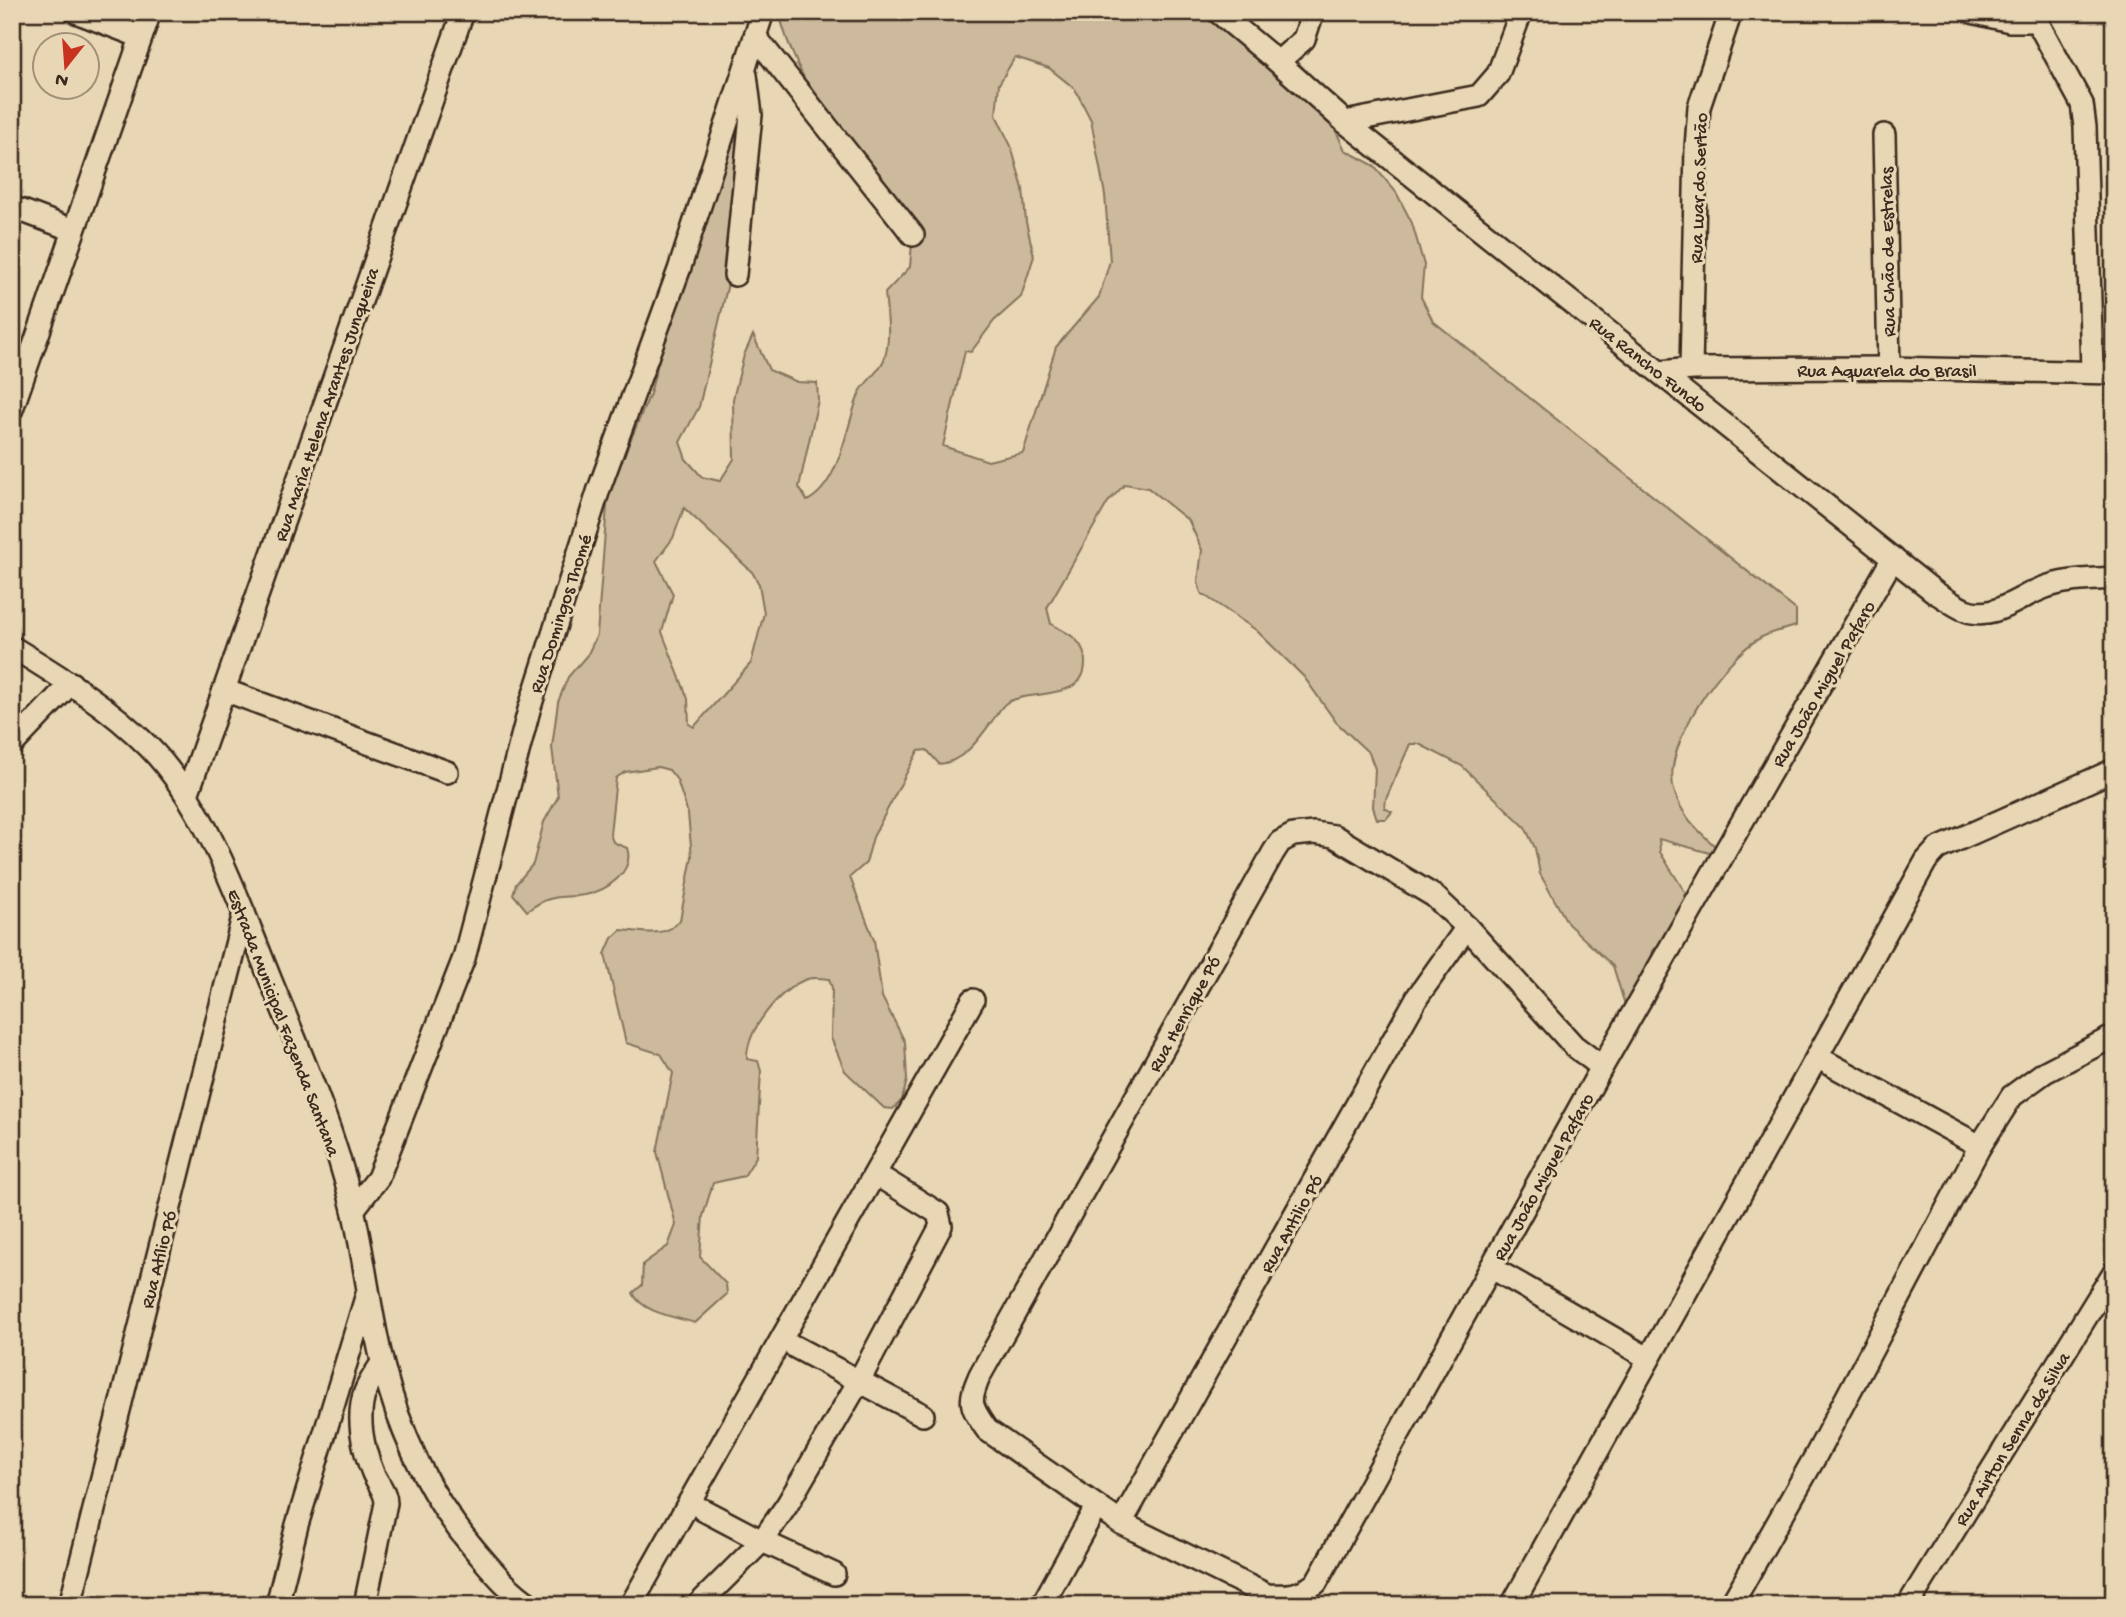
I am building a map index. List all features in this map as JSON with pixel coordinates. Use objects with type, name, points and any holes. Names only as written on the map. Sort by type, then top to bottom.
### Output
[{"type":"street","points":[[76,12],[141,37]]},
{"type":"street","points":[[12,409],[150,12]]},
{"type":"street","name":"Rua Maria Helena Arantes Junqueira","points":[[187,795],[463,12]]},
{"type":"street","name":"Rua Domingos Thomé","points":[[353,1210],[379,1178],[464,958],[529,710],[599,489],[679,270],[763,12]]},
{"type":"street","name":"Rua Rancho Fundo","points":[[1218,12],[1345,122],[1936,593],[1967,611],[2001,610],[2042,588],[2063,582],[2114,578]]},
{"type":"street","points":[[1278,62],[1304,39],[1313,12]]},
{"type":"street","points":[[1345,122],[1479,96],[1498,74],[1521,12]]},
{"type":"street","name":"Rua Luar do Sertão","points":[[1691,369],[1699,107],[1731,12]]},
{"type":"street","points":[[1972,12],[2010,20],[2033,16],[2082,103],[2085,127],[2092,372]]},
{"type":"street","points":[[755,36],[913,235]]},
{"type":"street","points":[[735,275],[751,115],[745,66]]},
{"type":"street","name":"Rua Chão de Estrelas","points":[[1884,135],[1889,368]]},
{"type":"street","points":[[12,207],[73,230]]},
{"type":"street","name":"Rua Aquarela do Brasil","points":[[1661,372],[1691,369],[1889,368],[2114,373]]},
{"type":"street","name":"Rua João Miguel Pafaro","points":[[1096,1507],[1121,1523],[1267,1595],[1293,1597],[1316,1583],[1602,1067],[1893,558]]},
{"type":"street","name":"Estrada Municipal Fazenda Santana","points":[[12,647],[71,683],[106,709],[150,748],[187,795],[229,875],[329,1125],[353,1210],[382,1363],[408,1445],[454,1526],[510,1591],[531,1605]]},
{"type":"street","points":[[12,745],[71,683]]},
{"type":"street","points":[[224,690],[447,772]]},
{"type":"street","points":[[1512,1605],[1916,876],[1937,849],[2114,770]]},
{"type":"street","name":"Rua Henrique Pó","points":[[1096,1507],[987,1430],[972,1409],[971,1396],[979,1375],[1280,842],[1293,835],[1314,833],[1334,836],[1433,895],[1467,927],[1574,1046],[1602,1067]]},
{"type":"street","name":"Rua Atílio Pó","points":[[71,1605],[244,914]]},
{"type":"street","name":"Rua Antilio Pó","points":[[1121,1523],[1418,996],[1467,927]]},
{"type":"street","points":[[631,1605],[973,1000]]},
{"type":"street","points":[[1731,1605],[1815,1457],[1980,1146],[2012,1096],[2045,1072],[2114,1036]]},
{"type":"street","points":[[1817,1058],[1980,1146]]},
{"type":"street","points":[[698,1605],[762,1541],[787,1506],[859,1381],[941,1226],[938,1213],[885,1180]]},
{"type":"street","points":[[1492,1268],[1648,1358]]},
{"type":"street","name":"Rua Airton Senna da Silva","points":[[1908,1605],[2114,1272]]},
{"type":"street","points":[[278,1605],[297,1525],[368,1290]]},
{"type":"street","points":[[795,1347],[923,1415]]},
{"type":"street","points":[[365,1605],[386,1496],[374,1476],[365,1448],[362,1406],[366,1390],[382,1363]]},
{"type":"street","points":[[1042,1605],[1096,1507]]},
{"type":"street","points":[[703,1510],[834,1574]]},
{"type":"shaded area","points":[[779,12],[1197,12],[1237,25],[1292,55],[1315,82],[1345,150],[1373,165],[1396,192],[1412,223],[1424,265],[1421,297],[1433,321],[1796,610],[1796,626],[1764,636],[1745,649],[1713,684],[1686,728],[1672,772],[1674,790],[1686,815],[1718,849],[1710,853],[1659,839],[1660,852],[1685,892],[1687,909],[1678,933],[1653,950],[1647,984],[1637,1004],[1625,1005],[1613,966],[1568,924],[1540,874],[1535,848],[1525,827],[1462,766],[1419,744],[1410,744],[1386,799],[1385,808],[1392,812],[1386,819],[1377,819],[1373,807],[1375,769],[1369,753],[1336,722],[1304,677],[1256,630],[1201,593],[1198,582],[1202,550],[1189,521],[1148,488],[1125,484],[1108,502],[1047,608],[1051,624],[1074,638],[1082,648],[1085,662],[1083,675],[1076,684],[1065,690],[1014,699],[1005,704],[978,740],[957,758],[939,764],[927,750],[918,751],[873,837],[866,863],[850,877],[874,940],[882,997],[905,1042],[907,1080],[902,1100],[893,1109],[884,1108],[845,1071],[831,1038],[832,988],[829,979],[807,979],[786,991],[776,1001],[758,1024],[748,1048],[747,1059],[758,1061],[761,1071],[756,1157],[744,1176],[713,1183],[703,1216],[700,1257],[726,1284],[727,1294],[695,1323],[652,1310],[637,1300],[633,1293],[642,1285],[643,1264],[668,1246],[676,1225],[657,1152],[673,1073],[661,1054],[626,1043],[605,954],[612,938],[621,930],[661,932],[680,920],[692,857],[688,814],[677,780],[669,770],[658,767],[625,772],[616,778],[610,834],[613,842],[627,848],[628,857],[623,872],[610,885],[585,895],[551,898],[527,911],[513,894],[516,884],[533,864],[544,822],[558,797],[552,747],[558,702],[568,677],[588,654],[597,635],[608,493],[650,394],[675,296],[746,95],[730,275],[699,407],[680,442],[686,459],[702,477],[720,481],[734,459],[733,399],[744,355],[753,335],[769,370],[797,382],[817,383],[818,400],[799,487],[807,501],[828,481],[841,452],[860,392],[885,357],[888,333],[885,293],[910,267],[913,231],[834,128],[801,72]],"holes":[[[1015,57],[1049,68],[1075,89],[1091,120],[1105,195],[1110,261],[1099,297],[1056,347],[1023,453],[988,461],[943,446],[965,351],[971,352],[994,321],[1021,297],[1034,256],[1026,222],[1023,189],[1011,146],[996,115],[999,84]],[[684,508],[752,572],[759,584],[764,613],[751,663],[694,727],[689,724],[688,699],[662,632],[673,594],[656,561],[673,538]]]}]
